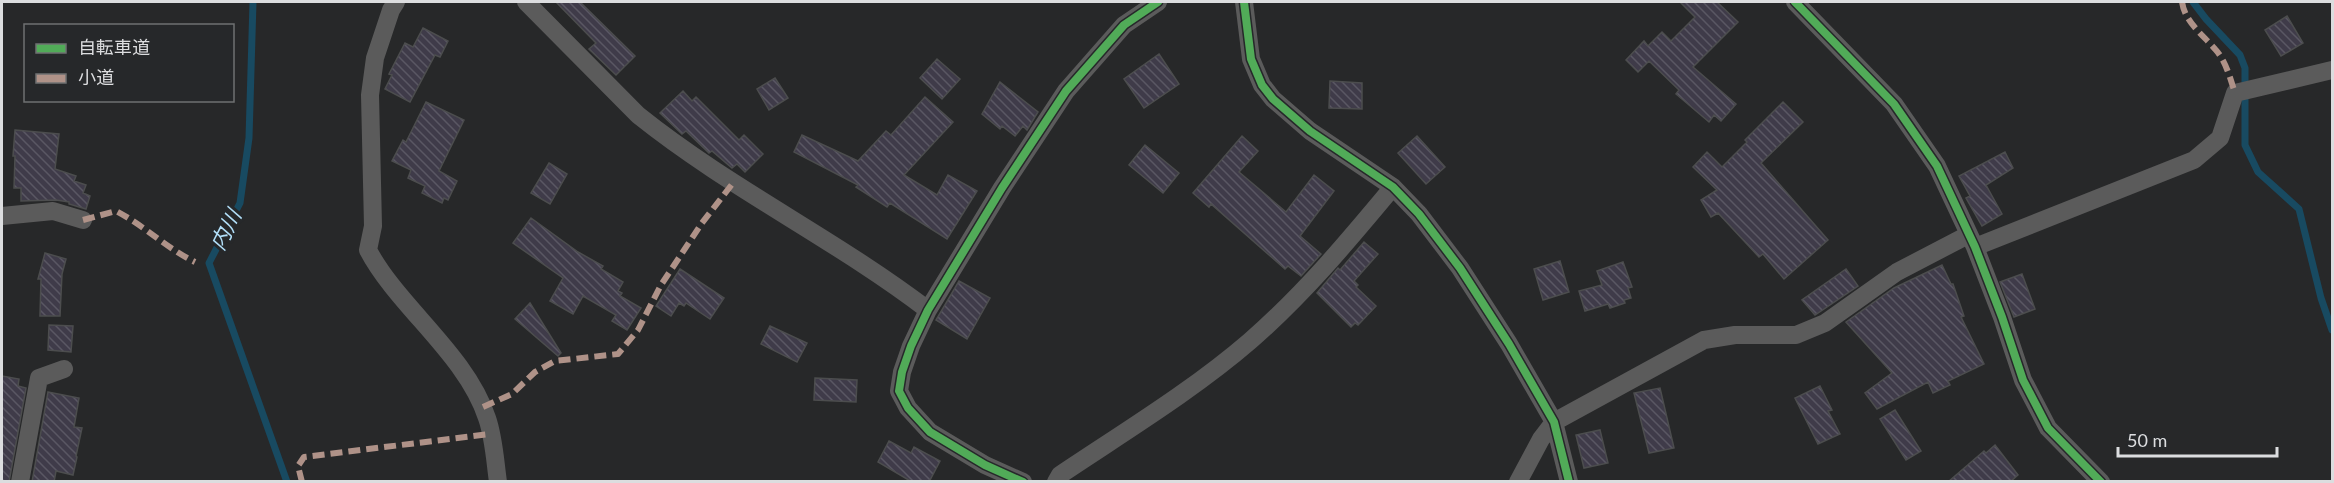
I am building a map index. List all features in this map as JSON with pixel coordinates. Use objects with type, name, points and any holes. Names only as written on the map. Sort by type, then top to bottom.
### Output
[{"type":"street","points":[[396,2],[391,10],[375,58],[370,95],[373,226],[368,250],[377,267],[434,333],[470,383],[488,419],[498,482]]},
{"type":"street","points":[[526,2],[653,127],[733,183],[893,283],[928,310]]},
{"type":"street","points":[[1023,482],[985,465],[930,432],[908,408],[899,391],[902,372],[928,310],[1002,188],[1066,91],[1124,25],[1158,2]]},
{"type":"street","points":[[1244,2],[1251,59],[1262,85],[1310,131],[1394,187],[1419,214],[1460,268],[1509,344],[1554,422],[1569,482]]},
{"type":"street","points":[[1795,2],[1894,104],[1937,166],[1972,241],[2002,317],[2023,380],[2048,428],[2101,482]]},
{"type":"street","points":[[1518,482],[1541,439],[1554,422],[1704,340],[1735,335],[1796,335],[1825,322],[1897,272],[1972,241],[2194,160],[2220,138],[2235,93],[2332,70]]},
{"type":"street","points":[[1056,482],[1060,475],[1186,390],[1251,340],[1298,296],[1394,187]]},
{"type":"street","points":[[2,216],[53,211],[83,220]]},
{"type":"street","points":[[20,482],[39,378],[64,369]]},
{"type":"building","points":[[556,2],[580,2],[635,56],[616,75],[589,49],[596,43]]},
{"type":"building","points":[[1680,2],[1717,2],[1738,22],[1693,67],[1736,104],[1721,121],[1714,115],[1709,122],[1676,94],[1679,90],[1649,61],[1638,72],[1626,60],[1644,41],[1648,46],[1662,32],[1671,41],[1695,17]]},
{"type":"building","points":[[2287,16],[2303,43],[2281,56],[2265,30]]},
{"type":"building","points":[[423,28],[448,41],[440,57],[435,55],[410,102],[385,89],[392,75],[389,74],[405,43],[413,47]]},
{"type":"building","points":[[1159,54],[1179,84],[1144,108],[1124,79]]},
{"type":"building","points":[[937,59],[960,79],[942,99],[920,78]]},
{"type":"building","points":[[775,78],[788,98],[769,110],[757,89]]},
{"type":"building","points":[[1330,81],[1362,83],[1362,109],[1329,108]]},
{"type":"building","points":[[1000,82],[1038,112],[1027,130],[1023,126],[1015,136],[1002,126],[1000,129],[982,114]]},
{"type":"building","points":[[683,91],[692,101],[696,97],[739,140],[744,135],[763,154],[745,172],[737,164],[732,168],[712,151],[709,153],[686,131],[682,134],[660,113]]},
{"type":"building","points":[[925,97],[953,122],[904,175],[937,195],[948,175],[977,191],[947,239],[890,203],[887,207],[856,187],[858,185],[794,152],[802,135],[858,161],[886,131],[891,135]]},
{"type":"building","points":[[426,102],[464,120],[439,171],[457,181],[448,200],[444,198],[442,203],[422,193],[425,186],[408,178],[411,170],[392,161],[403,140],[406,142]]},
{"type":"building","points":[[1783,102],[1803,122],[1761,163],[1828,240],[1784,279],[1763,254],[1759,257],[1718,213],[1711,217],[1701,200],[1717,190],[1693,167],[1707,152],[1722,167]]},
{"type":"building","points":[[15,130],[59,134],[55,169],[76,176],[74,181],[86,185],[83,193],[90,196],[86,209],[69,204],[69,202],[56,200],[21,201],[21,188],[14,188]]},
{"type":"building","points":[[1242,136],[1258,151],[1239,172],[1286,212],[1314,175],[1334,191],[1300,236],[1321,254],[1301,276],[1288,266],[1285,269],[1211,204],[1209,207],[1193,193]]},
{"type":"building","points":[[1417,136],[1445,167],[1426,184],[1398,153]]},
{"type":"building","points":[[1145,145],[1179,173],[1163,193],[1129,165]]},
{"type":"building","points":[[2005,152],[2013,168],[1986,185],[2002,214],[1982,226],[1966,198],[1970,196],[1959,176]]},
{"type":"building","points":[[549,163],[567,174],[550,204],[531,193]]},
{"type":"building","points":[[531,218],[578,252],[603,266],[601,269],[623,282],[618,291],[622,293],[620,296],[641,308],[627,330],[612,321],[616,315],[583,296],[573,314],[550,301],[563,278],[513,243]]},
{"type":"building","points":[[1364,242],[1378,254],[1354,281],[1358,285],[1356,287],[1376,306],[1358,325],[1355,323],[1351,327],[1317,293]]},
{"type":"building","points":[[45,253],[66,259],[62,274],[60,316],[40,316],[41,279],[38,279]]},
{"type":"building","points":[[1560,261],[1569,292],[1543,300],[1534,269]]},
{"type":"building","points":[[1623,262],[1632,287],[1628,288],[1631,298],[1624,300],[1625,303],[1610,308],[1608,304],[1585,311],[1579,291],[1602,285],[1597,271]]},
{"type":"building","points":[[1942,265],[1953,284],[1964,316],[1961,317],[1984,364],[1948,381],[1950,385],[1933,393],[1928,382],[1877,409],[1865,393],[1892,373],[1846,322],[1894,288]]},
{"type":"building","points":[[680,269],[724,298],[710,319],[686,303],[684,306],[679,303],[671,316],[656,306]]},
{"type":"building","points":[[1846,269],[1858,286],[1815,315],[1802,300]]},
{"type":"building","points":[[2022,274],[2035,309],[2014,317],[2000,282]]},
{"type":"building","points":[[959,281],[990,298],[967,339],[936,320]]},
{"type":"building","points":[[530,303],[561,353],[558,356],[515,319]]},
{"type":"building","points":[[49,325],[73,326],[71,352],[48,350]]},
{"type":"building","points":[[770,326],[807,343],[797,362],[761,344]]},
{"type":"building","points":[[2,376],[19,379],[18,386],[26,388],[9,482],[2,482]]},
{"type":"building","points":[[815,378],[857,380],[856,402],[814,400]]},
{"type":"building","points":[[1820,386],[1832,410],[1828,411],[1840,434],[1818,444],[1795,398]]},
{"type":"building","points":[[1660,388],[1674,448],[1649,453],[1634,393]]},
{"type":"building","points":[[48,392],[79,398],[74,427],[82,428],[77,457],[73,475],[56,471],[54,482],[32,482]]},
{"type":"building","points":[[1895,410],[1921,451],[1906,460],[1880,419]]},
{"type":"building","points":[[1600,430],[1608,463],[1584,468],[1576,435]]},
{"type":"building","points":[[889,441],[911,453],[914,447],[940,461],[929,482],[912,482],[878,462]]},
{"type":"building","points":[[1995,445],[2018,475],[2010,482],[1948,482],[1984,451],[1986,453]]},
{"type":"waterway","name":"内川","points":[[253,2],[249,138],[240,203],[209,263],[287,482]]},
{"type":"waterway","points":[[2193,2],[2240,55],[2245,68],[2245,145],[2258,172],[2299,209],[2321,298],[2332,330]]},
{"type":"marked path","points":[[2182,2],[2190,22],[2222,59],[2235,93]]},
{"type":"marked path","points":[[483,407],[512,394],[535,372],[555,361],[618,354],[638,330],[661,285],[702,223],[733,183]]},
{"type":"marked path","points":[[83,220],[116,211],[195,262]]},
{"type":"marked path","points":[[302,482],[298,466],[304,457],[490,434]]},
{"type":"cycle path","points":[[1023,482],[985,465],[930,432],[908,408],[899,391],[902,372],[928,310],[1002,188],[1066,91],[1124,25],[1158,2]]},
{"type":"cycle path","points":[[1244,2],[1251,59],[1262,85],[1273,99],[1310,131],[1393,187],[1419,214],[1460,268],[1509,344],[1554,422],[1569,482]]},
{"type":"cycle path","points":[[1795,2],[1894,104],[1937,166],[1975,247],[2023,380],[2048,428],[2101,482]]}]
